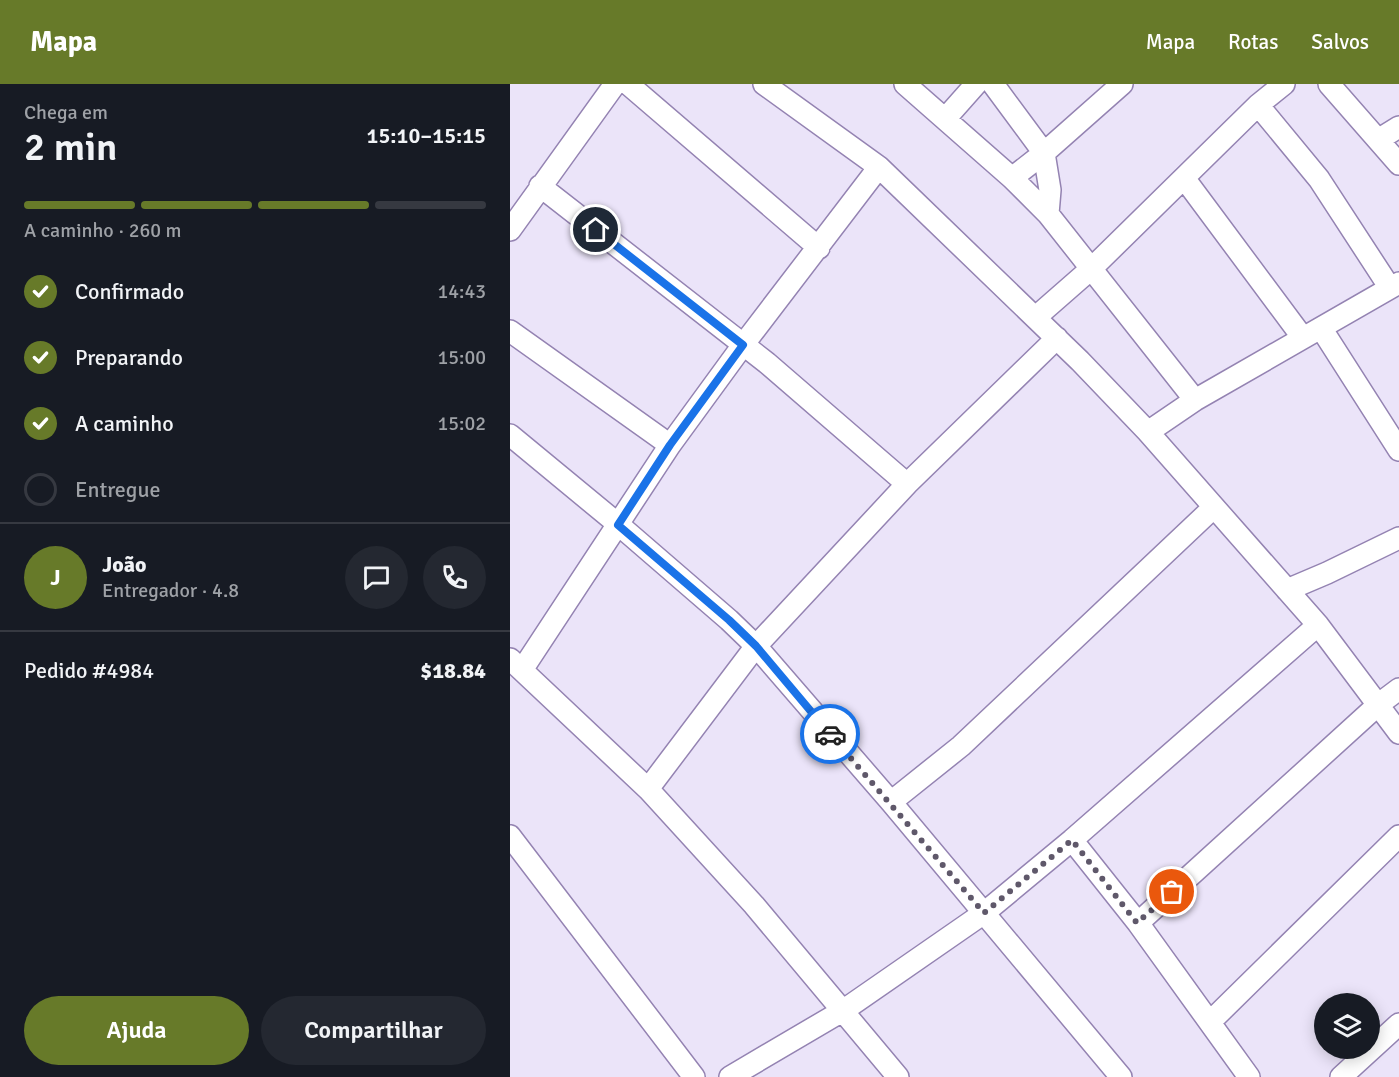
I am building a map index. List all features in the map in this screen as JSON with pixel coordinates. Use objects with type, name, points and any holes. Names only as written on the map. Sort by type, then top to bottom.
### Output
[{"type":"street","points":[[510,230],[615,84]]},
{"type":"street","points":[[628,84],[819,248]]},
{"type":"street","points":[[764,84],[879,167],[1057,338],[1148,432],[1318,625],[1399,733]]},
{"type":"street","points":[[905,84],[1012,178],[1048,214],[1195,400]]},
{"type":"street","points":[[945,119],[976,84]]},
{"type":"street","points":[[993,84],[1044,153],[1050,190],[1048,214]]},
{"type":"street","points":[[1012,178],[1122,84]]},
{"type":"street","points":[[1036,317],[1092,268],[1258,105],[1284,84]]},
{"type":"street","points":[[1329,84],[1399,164]]},
{"type":"street","points":[[1148,432],[1195,400],[1394,285],[1319,179],[1258,105]]},
{"type":"street","points":[[1378,140],[1399,126]]},
{"type":"street","points":[[879,167],[670,445],[618,525],[516,665],[648,789],[754,905],[898,1077]]},
{"type":"street","points":[[1184,178],[1312,333],[1399,450]]},
{"type":"street","points":[[540,186],[776,371],[907,484]]},
{"type":"street","points":[[510,331],[670,445]]},
{"type":"street","points":[[648,789],[756,646],[907,484],[1057,338]]},
{"type":"street","points":[[510,435],[729,620],[756,646],[891,802],[1120,1077]]},
{"type":"street","points":[[891,802],[961,746],[1214,507]]},
{"type":"street","points":[[1287,590],[1399,537]]},
{"type":"street","points":[[730,1077],[844,1010],[984,913],[1072,840],[1318,625]]},
{"type":"street","points":[[1137,923],[1379,704],[1399,689]]},
{"type":"street","points":[[510,836],[694,1077]]},
{"type":"street","points":[[1210,1022],[1399,836]]},
{"type":"street","points":[[1072,840],[1137,923],[1249,1077]]},
{"type":"street","points":[[1341,1077],[1399,1024]]},
{"type":"way so far","points":[[830,734],[891,802],[984,913],[1072,840],[1137,923],[1172,892]]},
{"type":"route","points":[[596,230],[743,345],[670,445],[618,525],[756,646],[830,734]]}]
